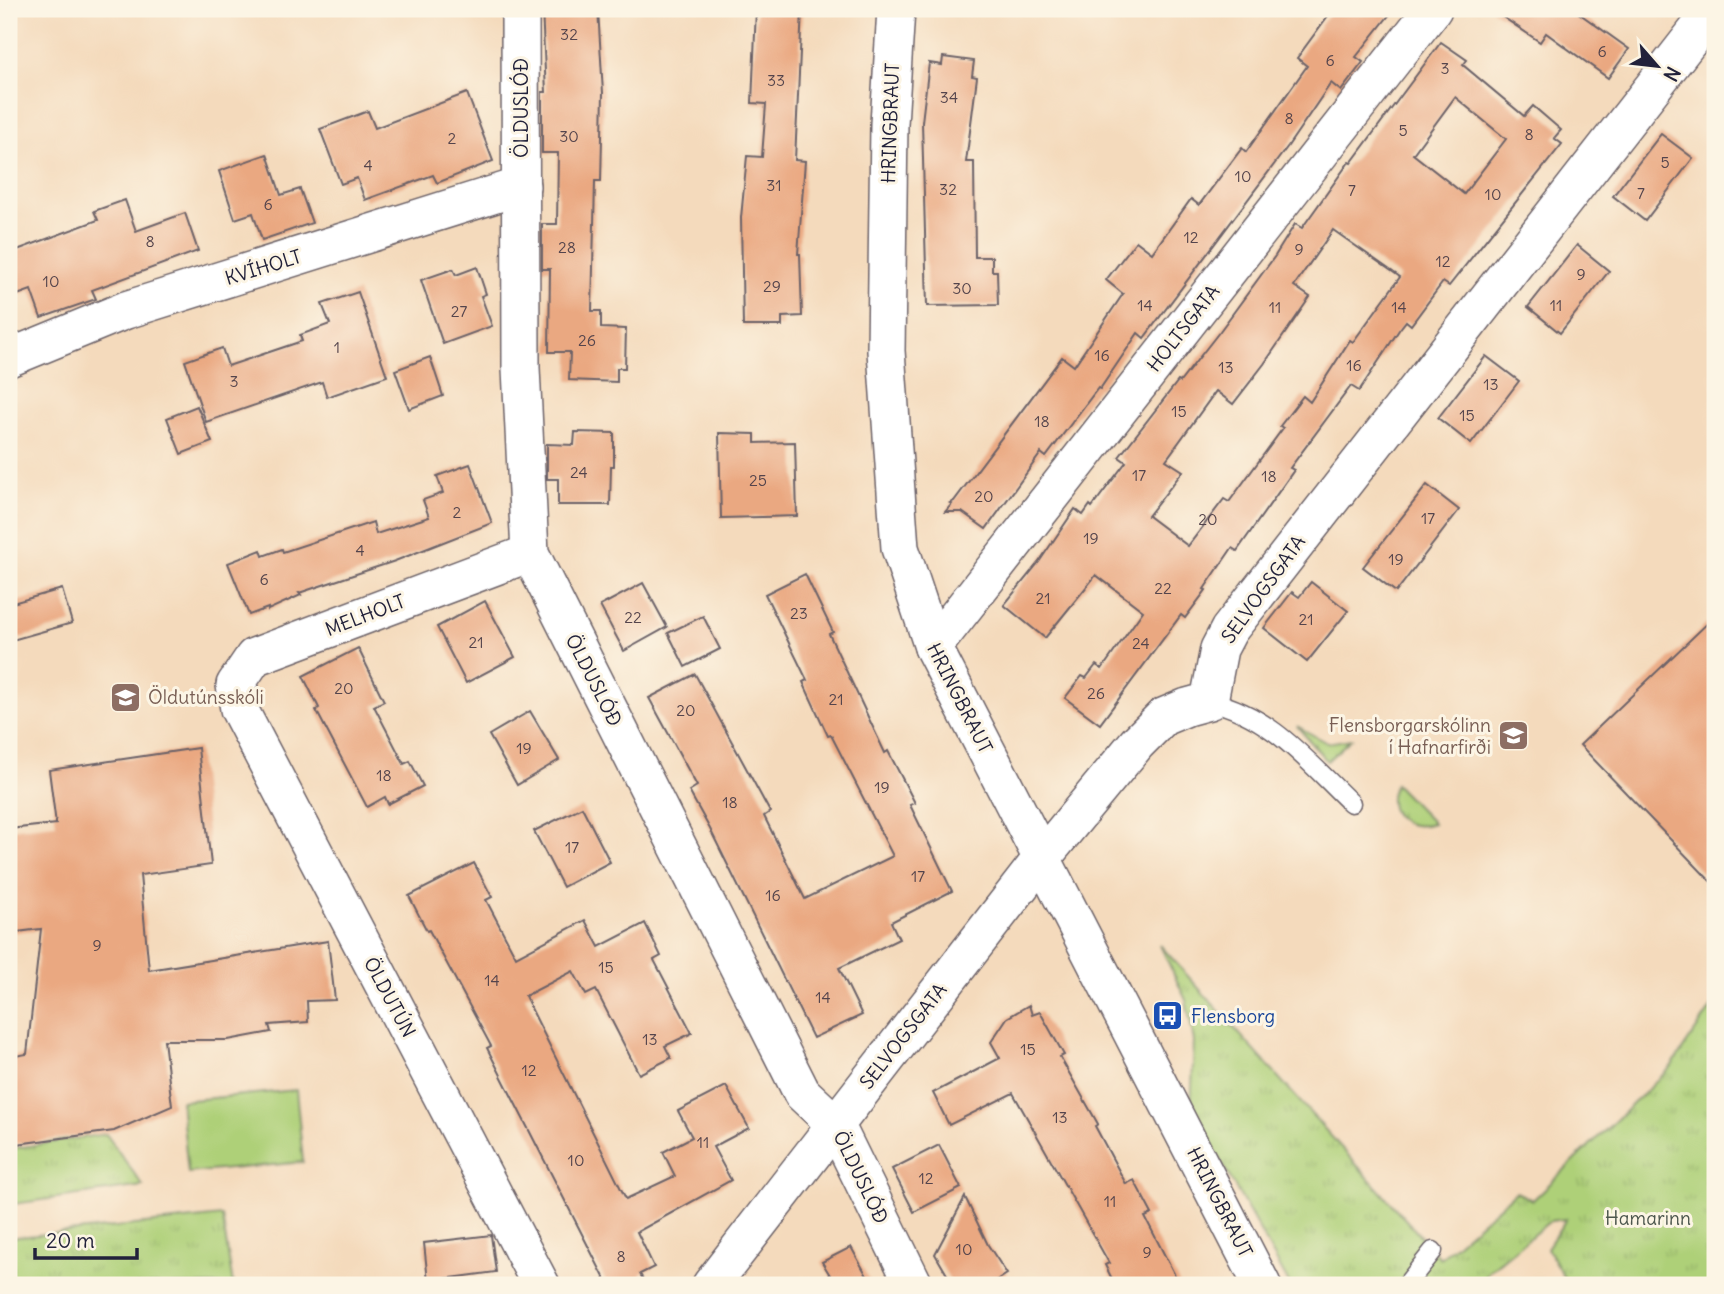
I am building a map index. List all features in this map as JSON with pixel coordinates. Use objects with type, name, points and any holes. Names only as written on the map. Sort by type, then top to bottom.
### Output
[{"type":"street","name":"ÖLDUSLÓÐ","points":[[520,9],[521,368],[530,553],[802,1093],[835,1124],[914,1285]]},
{"type":"street","name":"HRINGBRAUT","points":[[895,9],[889,137],[886,351],[900,548],[933,647],[1262,1285]]},
{"type":"street","name":"HOLTSGATA","points":[[933,647],[1433,9]]},
{"type":"street","name":"SELVOGSGATA","points":[[711,1285],[1042,858],[1137,743],[1163,717],[1209,701],[1219,649],[1229,630],[1714,9]]},
{"type":"street","name":"KVÍHOLT","points":[[9,358],[126,310],[522,186]]},
{"type":"street","name":"MELHOLT","points":[[239,709],[235,685],[254,657],[530,553]]},
{"type":"street","name":"ÖLDUTÚN","points":[[239,709],[541,1285]]},
{"type":"lane","points":[[1209,701],[1232,706],[1261,721],[1282,737],[1351,803]]},
{"type":"lane","points":[[1406,1285],[1433,1251]]},
{"type":"green space","points":[[1297,726],[1327,743],[1351,739],[1327,761]]},
{"type":"green space","points":[[1395,784],[1433,823],[1413,825],[1398,818],[1391,803]]},
{"type":"green space","name":"Hamarinn","points":[[1160,945],[1440,1258],[1516,1192],[1533,1200],[1671,1067],[1715,1002],[1715,1285],[1568,1285],[1547,1248],[1566,1219],[1550,1221],[1488,1272],[1481,1285],[1290,1285],[1191,1108],[1194,1041],[1186,1000]]},
{"type":"green space","points":[[296,1090],[303,1162],[188,1173],[181,1101]]},
{"type":"green space","points":[[106,1134],[143,1186],[14,1204],[9,1175],[9,1149]]},
{"type":"green space","points":[[222,1216],[233,1285],[9,1285],[9,1238]]},
{"type":"building","points":[[542,9],[598,9],[603,93],[601,181],[595,181],[592,311],[601,311],[601,328],[626,329],[625,368],[617,368],[617,382],[569,380],[570,352],[549,352],[550,269],[542,269],[542,224],[557,224],[558,153],[542,153],[542,92],[546,92]]},
{"type":"building","points":[[756,9],[802,9],[795,160],[805,161],[798,254],[802,316],[782,317],[782,326],[743,326],[741,218],[747,156],[762,157],[766,104],[752,103]]},
{"type":"building","points":[[1333,9],[1394,9],[1356,57],[1363,62],[1341,91],[1331,83],[1288,146],[1144,338],[1138,333],[1100,389],[1098,388],[1046,457],[1041,453],[986,529],[962,512],[945,512],[1062,357],[1074,366],[1123,294],[1106,280],[1136,241],[1152,253],[1191,199],[1199,205],[1242,148],[1246,152],[1307,66],[1297,58]]},
{"type":"building","points":[[1491,9],[1573,9],[1629,49],[1608,78],[1546,33],[1540,42]]},
{"type":"building","points":[[1441,42],[1467,60],[1463,65],[1524,116],[1533,106],[1561,130],[1554,138],[1562,144],[1449,286],[1443,282],[1411,325],[1406,321],[1359,391],[1351,386],[1290,468],[1294,470],[1237,551],[1232,548],[1185,618],[1181,615],[1100,724],[1065,698],[1082,676],[1086,678],[1096,665],[1102,669],[1143,611],[1096,575],[1045,638],[1004,605],[1039,562],[1075,509],[1083,515],[1090,505],[1092,507],[1126,462],[1119,457],[1220,331],[1295,224],[1302,228],[1349,162],[1351,163]],"holes":[[[1455,97],[1506,139],[1464,194],[1413,154]],[[1333,230],[1400,277],[1353,342],[1350,340],[1310,402],[1303,396],[1229,502],[1224,499],[1188,546],[1148,516],[1183,471],[1166,460],[1216,391],[1233,404],[1264,364],[1310,297],[1294,286]]]},
{"type":"building","points":[[943,57],[974,61],[972,76],[977,77],[966,162],[974,162],[975,257],[992,257],[992,271],[997,271],[998,305],[927,306],[922,122],[929,63],[942,65]]},
{"type":"building","points":[[467,93],[493,161],[437,183],[433,175],[365,200],[357,178],[341,184],[320,129],[368,111],[375,128]]},
{"type":"building","points":[[1661,134],[1693,158],[1645,221],[1613,196]]},
{"type":"building","points":[[267,154],[281,195],[300,189],[312,223],[262,240],[253,213],[235,219],[219,171]]},
{"type":"building","points":[[125,200],[136,231],[185,213],[198,251],[92,290],[96,299],[41,318],[31,290],[9,298],[9,253],[98,220],[94,211]]},
{"type":"building","points":[[1577,245],[1609,271],[1560,333],[1528,307]]},
{"type":"building","points":[[477,267],[486,294],[481,296],[492,326],[443,344],[421,280],[453,269],[456,275]]},
{"type":"building","points":[[358,292],[387,376],[327,397],[322,382],[206,422],[185,361],[222,348],[228,366],[302,341],[300,335],[330,324],[322,304]]},
{"type":"building","points":[[1486,356],[1519,381],[1471,444],[1438,418]]},
{"type":"building","points":[[430,357],[443,396],[409,409],[395,370]]},
{"type":"building","points":[[197,406],[212,442],[181,454],[167,418]]},
{"type":"building","points":[[575,432],[614,433],[610,505],[558,505],[558,479],[547,479],[547,444],[574,445]]},
{"type":"building","points":[[719,433],[755,434],[755,443],[795,442],[797,516],[721,518]]},
{"type":"building","points":[[470,464],[492,523],[395,561],[299,593],[301,595],[268,610],[249,615],[228,563],[261,550],[263,556],[282,549],[283,552],[373,522],[376,534],[429,517],[423,500],[443,493],[437,476]]},
{"type":"building","points":[[1427,485],[1459,510],[1396,592],[1363,567]]},
{"type":"building","points":[[805,574],[833,632],[829,634],[885,753],[888,751],[915,803],[910,805],[952,891],[891,922],[899,939],[839,968],[862,1015],[813,1038],[689,791],[697,786],[649,698],[695,674],[770,812],[764,816],[805,899],[893,856],[831,735],[828,736],[803,682],[807,680],[765,594]]},
{"type":"building","points":[[1311,582],[1348,611],[1307,662],[1264,628],[1292,592],[1299,597]]},
{"type":"building","points":[[643,583],[667,627],[624,651],[600,606]]},
{"type":"building","points":[[62,589],[72,623],[9,641],[9,604]]},
{"type":"building","points":[[485,601],[515,657],[466,683],[437,627]]},
{"type":"building","points":[[703,616],[720,649],[685,667],[668,633]]},
{"type":"building","points":[[1715,616],[1715,886],[1580,745]]},
{"type":"building","points":[[358,648],[384,701],[374,706],[404,764],[410,761],[423,786],[388,804],[385,797],[367,807],[316,710],[319,708],[303,676]]},
{"type":"building","points":[[530,711],[559,760],[517,785],[489,735]]},
{"type":"building","name":"Öldutúnsskóli","points":[[198,748],[211,865],[140,875],[149,970],[328,941],[335,1000],[307,1001],[308,1022],[269,1025],[271,1032],[228,1040],[164,1040],[172,1106],[114,1131],[9,1145],[9,1057],[27,1054],[41,929],[9,933],[9,829],[56,824],[49,770]]},
{"type":"building","points":[[582,807],[610,862],[563,887],[534,831]]},
{"type":"building","points":[[474,863],[492,897],[486,900],[516,957],[585,920],[599,947],[645,923],[661,956],[654,960],[692,1033],[665,1046],[671,1058],[639,1074],[596,990],[586,995],[573,971],[525,996],[626,1199],[675,1176],[663,1152],[692,1137],[678,1111],[726,1086],[749,1128],[713,1147],[731,1180],[637,1232],[654,1267],[640,1274],[646,1285],[608,1285],[487,1048],[491,1046],[409,896]]},
{"type":"building","points":[[1029,1005],[1032,1015],[1040,1012],[1064,1055],[1060,1057],[1098,1124],[1095,1126],[1126,1184],[1134,1180],[1152,1214],[1145,1217],[1180,1285],[1115,1285],[1105,1265],[1109,1263],[1013,1093],[949,1125],[933,1093],[1000,1058],[991,1042],[1007,1018]]},
{"type":"building","points":[[939,1145],[961,1188],[914,1212],[892,1169]]},
{"type":"building","points":[[965,1197],[988,1245],[1007,1274],[990,1285],[953,1285],[935,1254]]},
{"type":"building","points":[[491,1235],[496,1272],[428,1281],[424,1243]]},
{"type":"building","points":[[851,1247],[872,1285],[836,1285],[822,1262]]},
{"type":"place","name":"Öldutúnsskóli","points":[[125,697]]},
{"type":"place","name":"Flensborgarskólinn í Hafnarfirði","points":[[1514,736]]},
{"type":"place","name":"Flensborg","points":[[1168,1016]]}]
